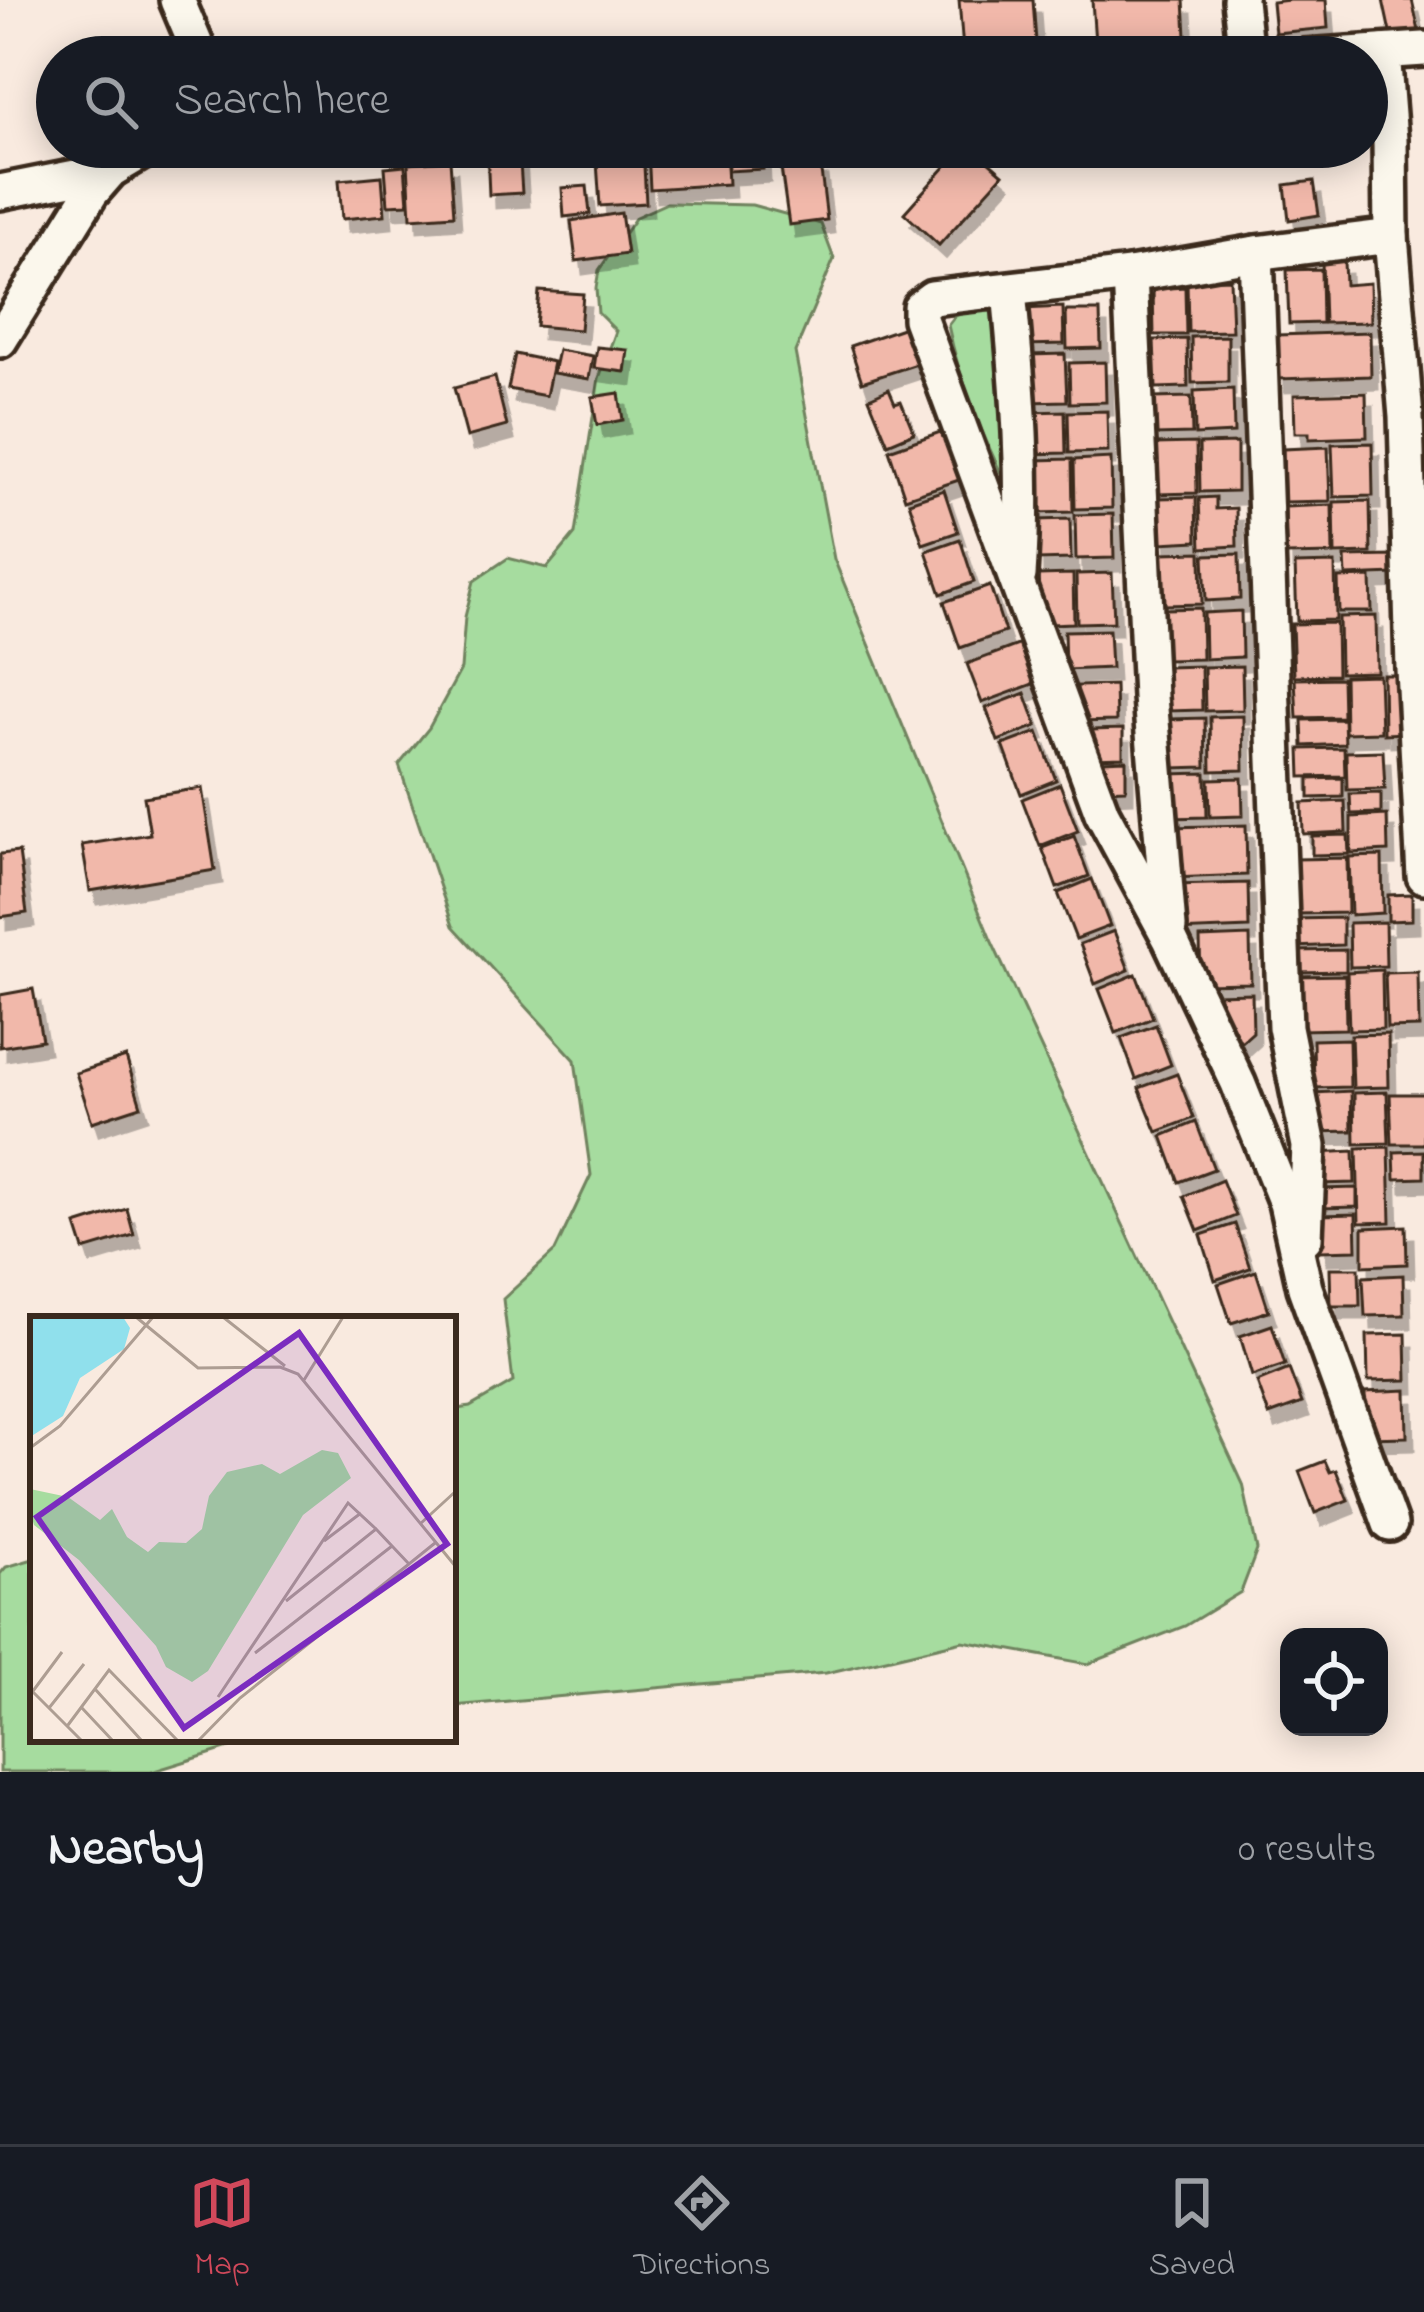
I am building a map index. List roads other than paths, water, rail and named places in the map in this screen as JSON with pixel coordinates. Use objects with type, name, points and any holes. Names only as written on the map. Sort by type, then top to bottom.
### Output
[{"type":"street","points":[[177,0],[192,36]]},
{"type":"street","points":[[1240,0],[1244,36]]},
{"type":"street","points":[[1388,52],[1424,49]]},
{"type":"street","points":[[1388,118],[1390,236],[1406,417],[1424,876]]},
{"type":"street","points":[[0,192],[114,168]]},
{"type":"street","points":[[0,340],[67,228],[111,170]]},
{"type":"street","points":[[1390,236],[1130,275],[932,298],[920,307],[934,362],[1102,813],[1170,939],[1238,1083],[1286,1203],[1305,1288],[1390,1524]]},
{"type":"street","points":[[1256,253],[1285,1027],[1309,1146],[1305,1288]]},
{"type":"street","points":[[1130,275],[1150,697],[1170,939]]},
{"type":"street","points":[[1010,291],[1022,487],[1018,589]]}]
